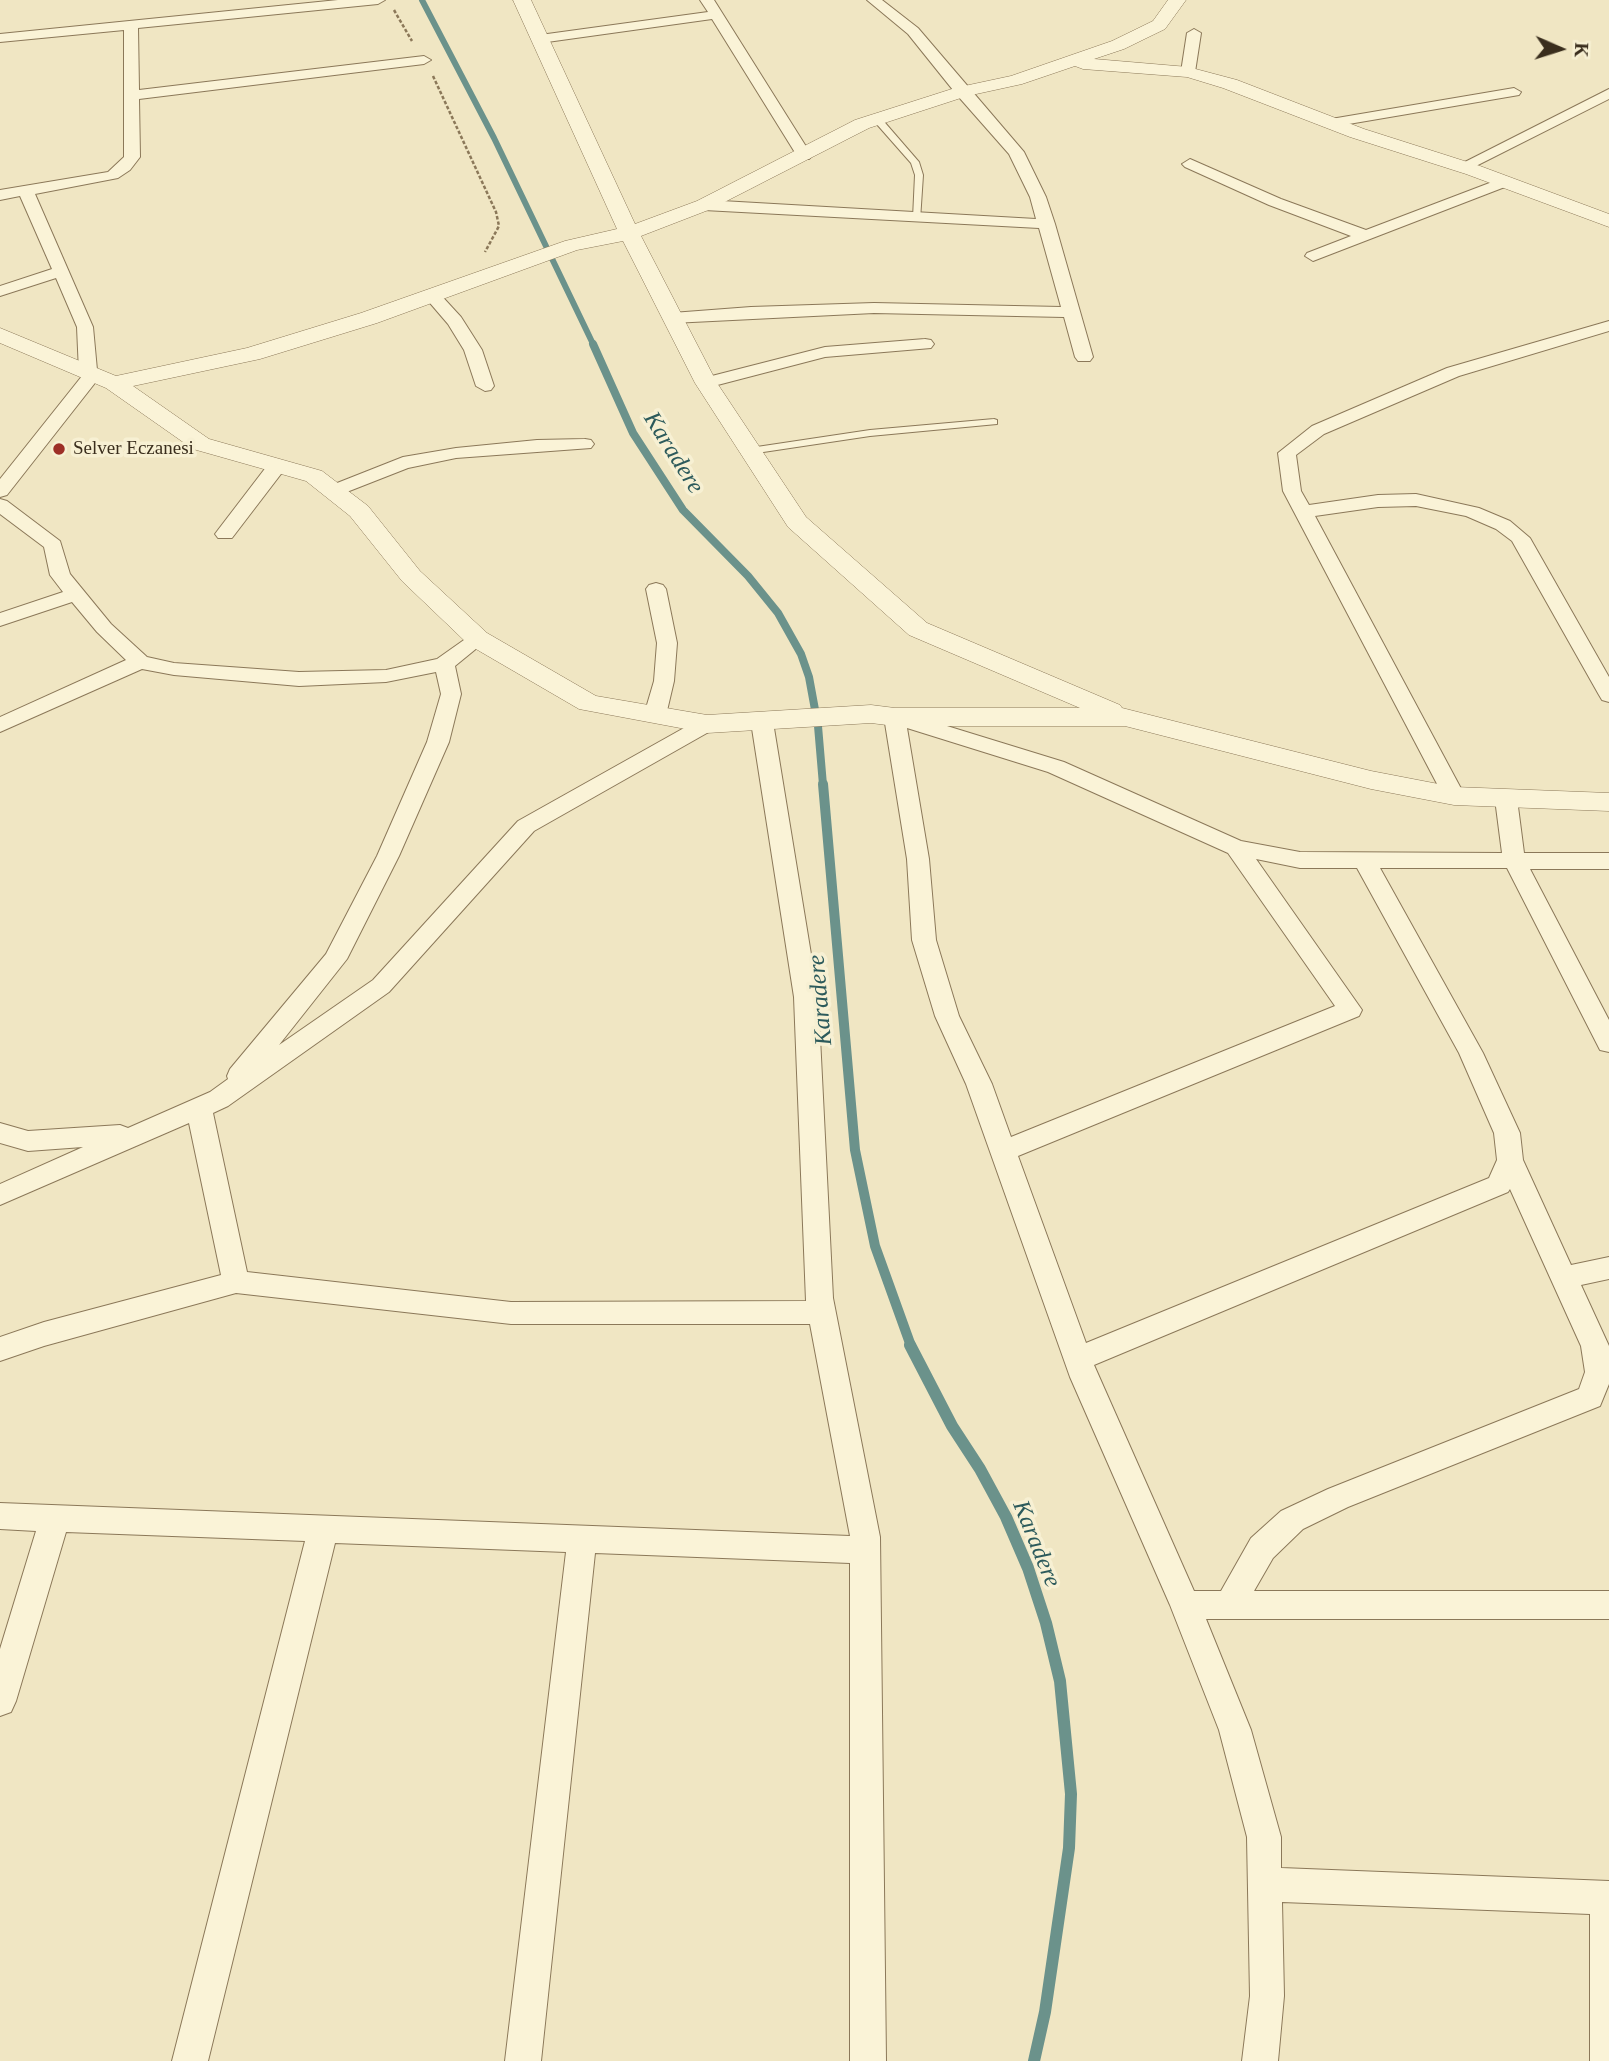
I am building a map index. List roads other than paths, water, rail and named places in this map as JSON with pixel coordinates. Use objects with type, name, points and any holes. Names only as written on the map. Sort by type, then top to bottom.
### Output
[{"type":"street","points":[[0,38],[378,0]]},
{"type":"street","points":[[522,0],[629,233],[706,383],[797,522],[918,629],[1125,716],[1371,780],[1454,796],[1609,802]]},
{"type":"street","points":[[707,0],[804,156]]},
{"type":"street","points":[[874,0],[913,31],[962,92],[1016,152],[1038,197],[1047,224],[1084,357]]},
{"type":"street","points":[[0,491],[99,376],[252,354],[432,296],[572,245],[629,233],[704,205],[862,124],[962,92],[1016,80],[1118,45],[1159,25],[1177,0]]},
{"type":"street","points":[[540,39],[715,15]]},
{"type":"street","points":[[0,195],[88,181],[113,175],[125,167],[132,157],[131,25]]},
{"type":"street","points":[[1188,72],[1194,33]]},
{"type":"street","points":[[132,95],[424,60]]},
{"type":"street","points":[[1064,63],[1188,72],[1230,84],[1331,123],[1607,218]]},
{"type":"street","points":[[1331,123],[1514,92]]},
{"type":"street","points":[[1463,167],[1609,93]]},
{"type":"street","points":[[1190,164],[1275,202],[1367,236]]},
{"type":"street","points":[[1313,256],[1504,182]]},
{"type":"street","points":[[26,192],[85,327],[99,376]]},
{"type":"street","points":[[704,205],[1047,224]]},
{"type":"street","points":[[0,291],[62,271]]},
{"type":"street","points":[[432,296],[455,321],[473,350],[485,386]]},
{"type":"street","points":[[672,318],[874,308],[1071,312]]},
{"type":"street","points":[[1454,796],[1292,491],[1287,453],[1318,430],[1453,372],[1609,326]]},
{"type":"street","points":[[0,335],[99,376],[201,444],[314,476],[359,511],[411,576],[478,639],[589,703],[707,724],[883,716],[1125,716]]},
{"type":"street","points":[[706,383],[825,352],[925,344]]},
{"type":"street","points":[[334,491],[403,463],[456,453],[537,444],[585,444]]},
{"type":"street","points":[[225,534],[277,466]]},
{"type":"street","points":[[1303,512],[1378,501],[1416,500],[1472,512],[1503,525],[1520,538],[1609,695]]},
{"type":"street","points":[[0,505],[53,545],[60,575],[104,628],[140,662],[174,668],[299,679],[386,676],[444,664],[478,639]]},
{"type":"street","points":[[655,715],[664,681],[667,643],[656,589]]},
{"type":"street","points":[[0,620],[76,594]]},
{"type":"street","points":[[0,725],[140,662]]},
{"type":"street","points":[[236,1282],[209,1104],[335,959],[388,856],[438,742],[451,694],[444,664]]},
{"type":"street","points":[[883,716],[1056,767],[1236,848],[1300,860],[1609,861]]},
{"type":"street","points":[[883,716],[918,859],[924,940],[947,1016],[979,1084],[1077,1359],[1185,1605],[1236,1730],[1264,1837],[1267,1996],[1260,2061]]},
{"type":"street","points":[[773,721],[806,997],[821,1312],[865,1537],[868,2061]]},
{"type":"street","points":[[0,1195],[209,1104],[381,986],[526,826],[707,724]]},
{"type":"street","points":[[1506,799],[1514,860],[1609,1043]]},
{"type":"street","points":[[1002,1151],[1350,1010],[1236,848]]},
{"type":"street","points":[[1229,1606],[1262,1548],[1292,1520],[1338,1498],[1590,1397],[1599,1372],[1595,1346],[1510,1160],[1507,1133],[1471,1052],[1365,862]]},
{"type":"street","points":[[0,1133],[28,1141],[134,1135]]},
{"type":"street","points":[[1077,1359],[1499,1185],[1510,1160]]},
{"type":"street","points":[[1563,1278],[1609,1268]]},
{"type":"street","points":[[0,1349],[44,1334],[236,1282],[511,1313],[821,1312]]},
{"type":"street","points":[[0,1516],[865,1550]]},
{"type":"street","points":[[0,1701],[55,1519]]},
{"type":"street","points":[[190,2061],[323,1529]]},
{"type":"street","points":[[523,2061],[582,1539]]},
{"type":"street","points":[[1185,1605],[1609,1605]]},
{"type":"street","points":[[1265,1884],[1608,1898],[1608,2061]]},
{"type":"lane","points":[[877,119],[915,162],[920,192],[917,218]]},
{"type":"lane","points":[[750,451],[870,433],[994,422]]},
{"type":"waterway","name":"Karadere","points":[[422,0],[494,138],[594,346]]},
{"type":"waterway","name":"Karadere","points":[[593,344],[633,433],[683,510],[748,576],[778,613],[801,654],[809,677],[818,726],[823,785]]},
{"type":"waterway","name":"Karadere","points":[[823,784],[855,1150],[875,1246],[911,1346]]},
{"type":"waterway","name":"Karadere","points":[[910,1345],[952,1426],[980,1469],[1006,1517],[1028,1568],[1046,1623],[1060,1681],[1071,1794],[1069,1848],[1045,2012],[1034,2061]]},
{"type":"place","name":"Selver Eczanesi","points":[[59,449]]}]
